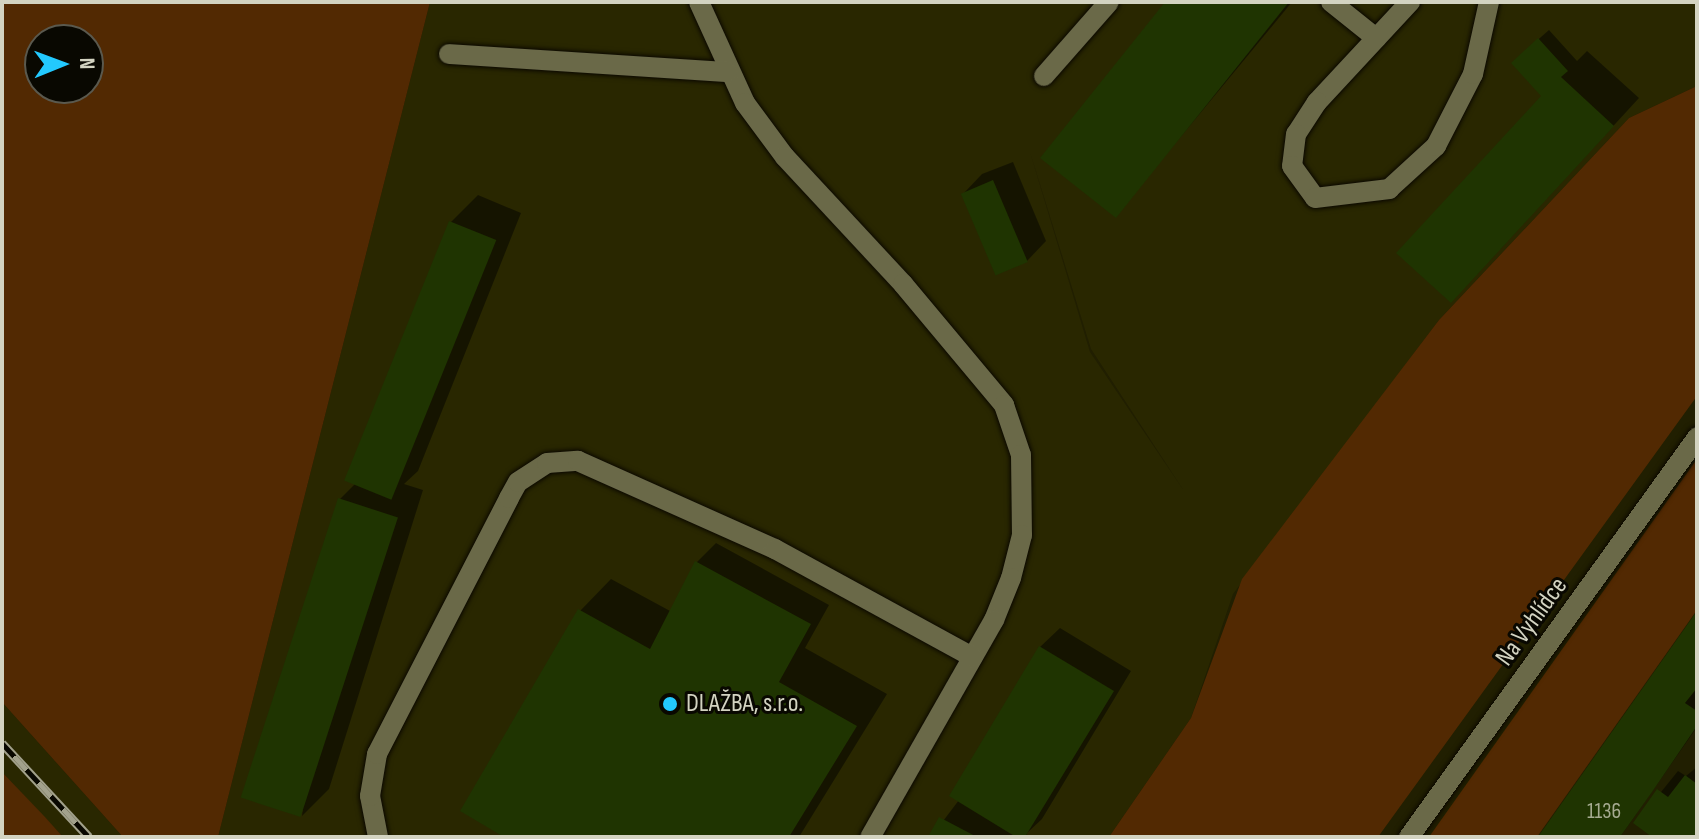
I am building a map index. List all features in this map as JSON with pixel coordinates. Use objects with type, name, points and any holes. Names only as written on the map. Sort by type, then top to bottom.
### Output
[{"type":"street","points":[[699,2],[727,72],[785,157],[903,284],[1004,405],[1021,455],[1022,535],[1011,578],[972,657],[870,837]]},
{"type":"street","points":[[1044,76],[1109,2]]},
{"type":"street","points":[[1331,2],[1376,38]]},
{"type":"street","points":[[1410,2],[1317,102],[1296,134],[1292,166],[1315,198],[1389,189],[1436,146],[1473,74],[1489,2]]},
{"type":"street","points":[[449,54],[727,72]]},
{"type":"street","name":"Na Vyhlídce","points":[[1409,837],[1697,437]]},
{"type":"street","points":[[378,837],[370,796],[377,754],[509,498],[525,476],[547,463],[578,461],[775,549],[972,657]]},
{"type":"shaded area","points":[[2,2],[430,2],[218,837],[123,837],[2,702]]},
{"type":"shaded area","points":[[430,2],[1697,2],[1697,86],[1629,118],[1439,320],[1233,594],[1191,718],[1109,837],[218,837]],"holes":[[[1030,152],[1091,349],[1184,491],[1090,352]]]},
{"type":"shaded area","points":[[1697,86],[1697,396],[1378,837],[1109,837],[1191,718],[1242,579],[1439,320],[1629,118]]},
{"type":"shaded area","points":[[1697,459],[1697,610],[1537,837],[1429,837]]},
{"type":"shaded area","points":[[2,702],[123,837],[63,837],[2,772]]},
{"type":"shaded area","points":[[2,772],[45,817],[63,837],[2,837]]},
{"type":"building","points":[[1165,2],[1289,2],[1116,218],[1040,158]]},
{"type":"building","points":[[1538,38],[1568,71],[1561,77],[1614,126],[1451,303],[1396,253],[1541,96],[1511,63]]},
{"type":"building","points":[[993,180],[1028,262],[996,276],[961,194]]},
{"type":"building","points":[[449,221],[496,240],[391,500],[344,481]]},
{"type":"building","points":[[338,498],[398,517],[301,817],[241,798]]},
{"type":"building","name":"DLAŽBA, s.r.o.","points":[[695,561],[811,624],[779,682],[857,726],[789,837],[504,837],[460,811],[578,609],[650,649]]},
{"type":"building","points":[[1697,611],[1697,688],[1685,703],[1697,711],[1697,726],[1652,792],[1620,837],[1538,837]]},
{"type":"building","points":[[1039,646],[1114,691],[1025,837],[1016,837],[949,796]]},
{"type":"building","points":[[1685,775],[1697,784],[1697,837],[1652,837],[1633,823],[1657,789],[1668,797]]},
{"type":"building","points":[[939,817],[977,837],[928,837]]},
{"type":"railway","points":[[2,743],[89,837]]},
{"type":"place","name":"DLAŽBA, s.r.o.","points":[[670,704]]}]
